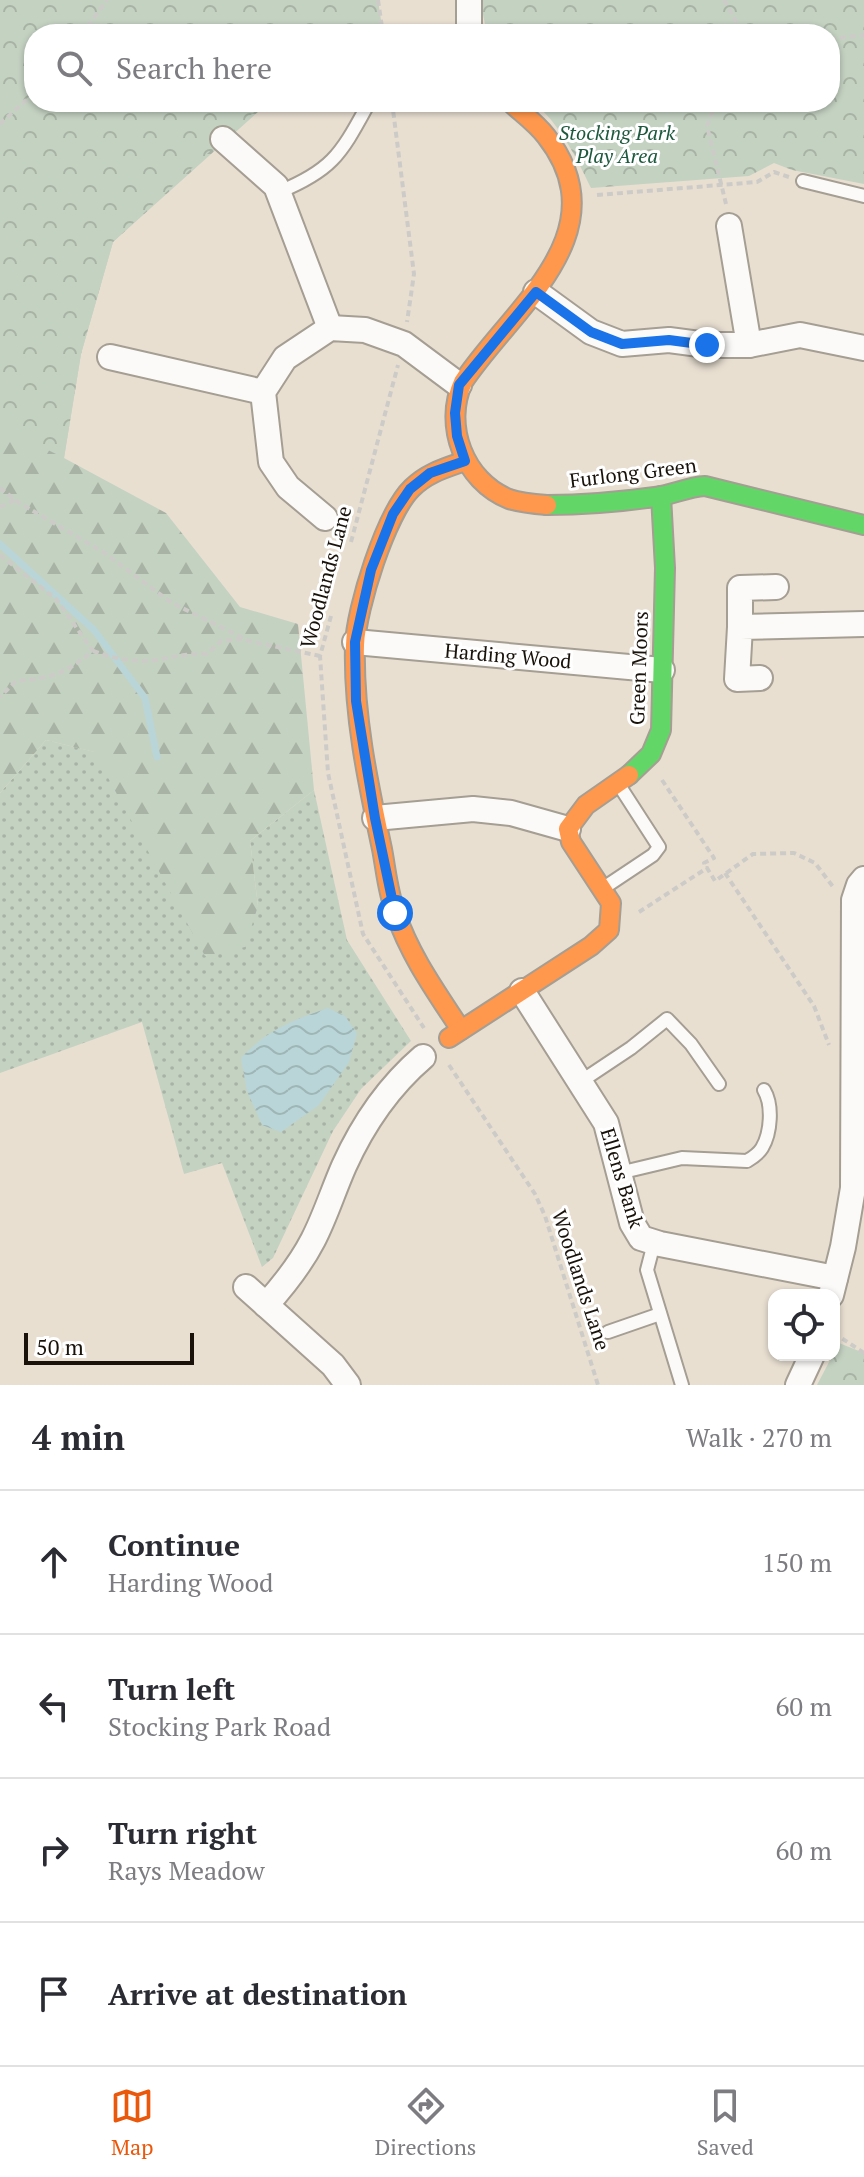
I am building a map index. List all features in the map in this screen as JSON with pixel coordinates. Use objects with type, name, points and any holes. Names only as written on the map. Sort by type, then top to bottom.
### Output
[{"type":"street","points":[[469,0],[469,24]]},
{"type":"street","points":[[375,818],[473,809],[511,813],[568,829],[571,842],[611,903],[609,930],[591,946],[455,1034],[395,913],[375,818],[356,701],[355,642],[371,570],[393,514],[410,489],[430,473],[465,461],[457,436],[455,413],[459,385],[536,292],[571,228],[573,197],[566,170],[547,138],[520,112]]},
{"type":"street","points":[[223,139],[276,186],[330,328]]},
{"type":"street","points":[[729,226],[749,345]]},
{"type":"street","points":[[536,292],[591,332],[622,344],[669,340],[707,345],[749,345],[800,335],[864,348]]},
{"type":"street","points":[[325,518],[288,487],[271,462],[263,392],[285,358],[330,328],[365,330],[404,344],[459,385]]},
{"type":"street","points":[[110,357],[263,392]]},
{"type":"street","name":"Furlong Green","points":[[465,461],[485,483],[515,501],[556,504],[661,496],[694,484],[864,525]]},
{"type":"street","name":"Green Moors","points":[[568,829],[575,814],[586,802],[641,765],[653,752],[661,730],[665,568],[661,496]]},
{"type":"street","points":[[760,678],[737,679],[740,588],[776,587]]},
{"type":"street","points":[[740,627],[864,624]]},
{"type":"street","name":"Harding Wood","points":[[355,642],[662,670]]},
{"type":"street","name":"Ellens Bank","points":[[522,991],[606,1123],[632,1223],[641,1238],[833,1287],[858,1189],[854,900],[864,879]]},
{"type":"street","points":[[266,1305],[291,1276],[313,1239],[369,1117],[403,1074],[432,1050]]},
{"type":"street","points":[[246,1287],[333,1365],[348,1385]]},
{"type":"street","points":[[798,1385],[809,1361]]},
{"type":"lane","points":[[279,192],[311,179],[323,169],[347,143],[364,112]]},
{"type":"lane","points":[[803,181],[864,196]]},
{"type":"lane","points":[[602,889],[653,855],[659,847],[617,781]]},
{"type":"lane","points":[[580,1082],[667,1019],[691,1044],[719,1084]]},
{"type":"lane","points":[[619,1173],[682,1158],[747,1161],[761,1149],[766,1134],[770,1099],[764,1090]]},
{"type":"lane","points":[[654,1243],[647,1270],[682,1385]]},
{"type":"lane","points":[[608,1332],[660,1314]]},
{"type":"path","points":[[89,24],[107,0]]},
{"type":"path","points":[[378,0],[382,24]]},
{"type":"path","points":[[724,0],[737,24]]},
{"type":"path","points":[[840,38],[864,35]]},
{"type":"path","points":[[0,124],[24,102]]},
{"type":"path","name":"Woodlands Lane","points":[[348,552],[404,344],[414,274],[393,112]]},
{"type":"path","points":[[712,112],[707,126],[723,184],[729,226]]},
{"type":"path","points":[[573,197],[757,182],[774,172],[803,181]]},
{"type":"path","points":[[0,488],[103,552],[172,603],[245,639],[320,656]]},
{"type":"path","points":[[0,507],[15,500]]},
{"type":"path","points":[[0,555],[56,599],[93,651],[116,659],[153,660],[188,653],[207,654],[221,641],[245,639]]},
{"type":"path","name":"Woodlands Lane","points":[[332,612],[320,656],[328,773],[363,934],[432,1050],[535,1194],[545,1216],[598,1385]]},
{"type":"path","points":[[0,697],[16,681],[44,678],[68,670],[93,651]]},
{"type":"path","points":[[609,930],[707,868],[715,881],[753,854],[794,853],[815,863],[840,895]]},
{"type":"path","points":[[725,873],[814,1006],[831,1051],[830,1028]]},
{"type":"path","points":[[840,1337],[864,1353]]},
{"type":"green space","points":[[0,0],[24,24],[24,112],[258,112],[113,242],[81,354],[64,458],[166,513],[240,607],[298,624],[314,790],[250,841],[258,906],[245,947],[205,956],[94,752],[46,740],[0,793]]},
{"type":"green space","points":[[0,0],[378,0],[382,24],[24,24],[24,112],[254,112],[113,242],[81,354],[64,458],[0,426]]},
{"type":"green space","name":"Stocking Park Play Area","points":[[480,0],[864,0],[864,184],[792,170],[774,163],[749,176],[591,188],[573,153],[544,112],[840,112],[840,24],[485,24]]},
{"type":"green space","points":[[46,740],[95,752],[206,956],[258,906],[250,841],[314,790],[347,940],[411,1041],[361,1089],[333,1131],[273,1258],[262,1267],[222,1163],[184,1174],[142,1022],[0,1073],[0,793]]},
{"type":"green space","points":[[840,1343],[864,1353],[864,1385],[817,1385],[830,1361],[840,1361]]},
{"type":"water","points":[[328,1008],[345,1016],[357,1033],[349,1062],[319,1105],[281,1132],[262,1125],[247,1091],[241,1058],[281,1027]]},
{"type":"waterway","points":[[0,544],[94,630],[145,698],[157,757]]},
{"type":"traffic: fast","points":[[547,505],[642,499],[705,486],[864,525]]},
{"type":"traffic: fast","points":[[629,775],[651,754],[661,730],[665,568],[661,496]]},
{"type":"traffic: slow","points":[[522,112],[546,136],[566,171],[572,205],[566,237],[551,268],[530,298],[463,382],[455,416],[462,450],[480,479],[493,491],[509,499],[547,505]]},
{"type":"traffic: slow","points":[[461,1030],[416,959],[391,898],[362,748],[356,696],[355,645],[374,562],[402,500],[424,478],[465,461]]},
{"type":"traffic: slow","points":[[449,1038],[591,946],[609,930],[611,903],[571,842],[568,829],[586,805],[629,775]]},
{"type":"route","points":[[395,913],[375,818],[356,701],[355,642],[371,570],[393,514],[410,489],[430,473],[465,461],[457,436],[455,413],[459,385],[536,292],[591,332],[622,344],[669,340],[707,345]]}]
